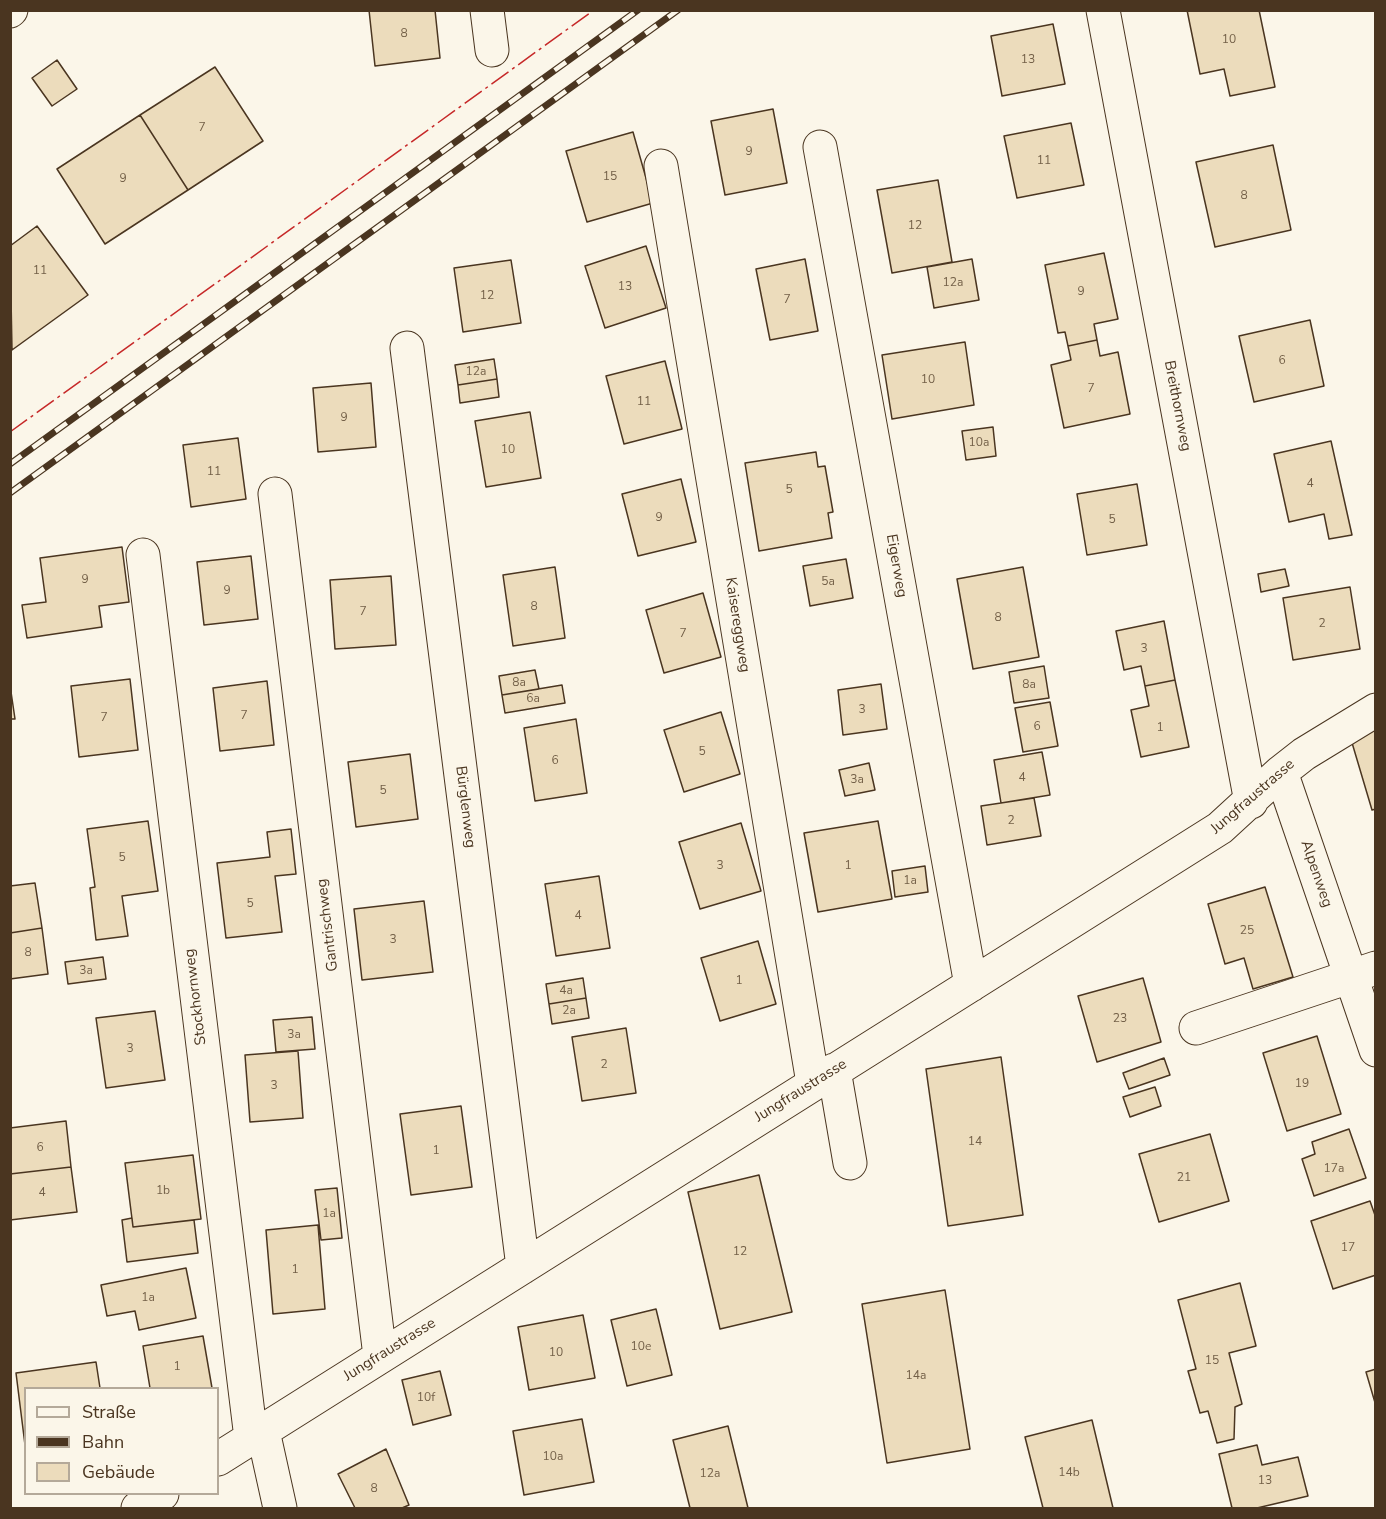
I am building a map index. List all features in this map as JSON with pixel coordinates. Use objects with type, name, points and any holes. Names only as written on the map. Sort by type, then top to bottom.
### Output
[{"type":"street","points":[[487,10],[492,50]]},
{"type":"street","name":"Breithornweg","points":[[1104,10],[1251,802]]},
{"type":"street","name":"Eigerweg","points":[[820,147],[972,985]]},
{"type":"street","name":"Kaisereggweg","points":[[661,166],[824,1077],[850,1163]]},
{"type":"street","name":"Bürglenweg","points":[[407,348],[523,1267]]},
{"type":"street","name":"Gantrischweg","points":[[275,494],[381,1356]]},
{"type":"street","name":"Stockhornweg","points":[[142,555],[257,1434],[280,1509]]},
{"type":"street","name":"Jungfraustrasse","points":[[219,1458],[1220,828],[1304,754],[1376,710]]},
{"type":"street","name":"Alpenweg","points":[[1281,772],[1363,973],[1376,1050]]},
{"type":"street","points":[[1196,1028],[1363,973]]},
{"type":"street","points":[[138,1509],[160,1495]]},
{"type":"building","points":[[369,10],[435,10],[440,58],[375,66]]},
{"type":"building","points":[[1187,10],[1259,10],[1275,87],[1230,96],[1224,69],[1200,74]]},
{"type":"building","points":[[1053,24],[1065,84],[1002,96],[991,36]]},
{"type":"building","points":[[57,60],[77,89],[52,106],[32,78]]},
{"type":"building","points":[[215,67],[263,141],[188,190],[140,115]]},
{"type":"building","points":[[773,109],[787,183],[725,195],[711,121]]},
{"type":"building","points":[[140,115],[188,190],[105,244],[57,169]]},
{"type":"building","points":[[1071,123],[1084,185],[1017,198],[1004,136]]},
{"type":"building","points":[[633,132],[653,203],[587,222],[566,151]]},
{"type":"building","points":[[1273,145],[1291,230],[1215,247],[1196,162]]},
{"type":"building","points":[[938,180],[952,262],[892,273],[877,190]]},
{"type":"building","points":[[37,226],[88,295],[12,350],[10,246]]},
{"type":"building","points":[[646,246],[666,308],[605,328],[585,266]]},
{"type":"building","points":[[1104,253],[1118,319],[1094,324],[1097,340],[1068,346],[1065,332],[1058,333],[1045,265]]},
{"type":"building","points":[[805,259],[818,331],[770,340],[756,269]]},
{"type":"building","points":[[972,259],[979,300],[934,308],[927,267]]},
{"type":"building","points":[[511,260],[521,323],[463,332],[454,268]]},
{"type":"building","points":[[1310,320],[1324,386],[1254,402],[1239,336]]},
{"type":"building","points":[[1097,340],[1100,356],[1118,352],[1130,414],[1064,428],[1051,365],[1071,360],[1068,346]]},
{"type":"building","points":[[965,342],[974,405],[892,419],[882,355]]},
{"type":"building","points":[[494,359],[497,379],[458,385],[455,365]]},
{"type":"building","points":[[665,361],[682,429],[624,444],[606,376]]},
{"type":"building","points":[[497,379],[499,397],[460,403],[458,385]]},
{"type":"building","points":[[371,383],[376,447],[318,452],[313,388]]},
{"type":"building","points":[[530,412],[541,478],[486,487],[475,421]]},
{"type":"building","points":[[993,427],[996,456],[966,460],[962,431]]},
{"type":"building","points":[[238,438],[246,499],[191,507],[183,445]]},
{"type":"building","points":[[1331,441],[1352,535],[1329,539],[1324,514],[1289,522],[1274,454]]},
{"type":"building","points":[[816,452],[818,467],[825,466],[833,512],[828,513],[832,538],[759,551],[745,463]]},
{"type":"building","points":[[681,479],[696,542],[638,556],[622,494]]},
{"type":"building","points":[[1137,484],[1147,545],[1087,555],[1077,494]]},
{"type":"building","points":[[122,547],[129,602],[99,606],[102,627],[27,638],[22,605],[46,602],[40,558]]},
{"type":"building","points":[[251,556],[258,619],[204,625],[197,562]]},
{"type":"building","points":[[846,559],[853,598],[810,606],[803,566]]},
{"type":"building","points":[[555,567],[565,638],[513,646],[503,575]]},
{"type":"building","points":[[1023,567],[1039,657],[973,669],[957,579]]},
{"type":"building","points":[[1285,569],[1289,586],[1261,592],[1258,574]]},
{"type":"building","points":[[391,576],[396,645],[335,649],[330,580]]},
{"type":"building","points":[[1350,587],[1360,649],[1293,660],[1283,598]]},
{"type":"building","points":[[703,593],[721,657],[664,673],[646,610]]},
{"type":"building","points":[[1164,621],[1175,680],[1145,686],[1141,666],[1124,670],[1116,631]]},
{"type":"building","points":[[1044,666],[1049,698],[1014,703],[1009,672]]},
{"type":"building","points":[[535,670],[539,689],[502,695],[499,676]]},
{"type":"building","points":[[130,679],[138,750],[79,757],[71,686]]},
{"type":"building","points":[[1175,680],[1189,747],[1141,757],[1131,710],[1149,706],[1145,686]]},
{"type":"building","points":[[267,681],[274,745],[220,751],[213,688]]},
{"type":"building","points":[[881,684],[887,729],[843,735],[838,690]]},
{"type":"building","points":[[10,685],[15,719],[10,719]]},
{"type":"building","points":[[562,685],[565,703],[505,713],[502,695]]},
{"type":"building","points":[[1050,702],[1058,746],[1023,752],[1015,708]]},
{"type":"building","points":[[721,712],[740,774],[684,792],[664,730]]},
{"type":"building","points":[[576,719],[587,793],[535,801],[524,728]]},
{"type":"building","points":[[1376,728],[1376,809],[1372,810],[1350,736]]},
{"type":"building","points":[[1042,752],[1050,795],[1001,803],[994,760]]},
{"type":"building","points":[[410,754],[418,819],[356,827],[348,762]]},
{"type":"building","points":[[869,763],[875,790],[845,796],[839,770]]},
{"type":"building","points":[[1034,798],[1041,836],[987,845],[981,806]]},
{"type":"building","points":[[148,821],[158,891],[122,896],[128,936],[96,940],[90,888],[95,887],[87,829]]},
{"type":"building","points":[[878,821],[892,899],[818,912],[804,833]]},
{"type":"building","points":[[741,823],[761,891],[700,909],[679,842]]},
{"type":"building","points":[[291,829],[296,874],[275,876],[282,932],[226,938],[217,863],[270,857],[267,832]]},
{"type":"building","points":[[925,866],[928,892],[895,897],[892,871]]},
{"type":"building","points":[[599,876],[610,948],[556,956],[545,884]]},
{"type":"building","points":[[35,883],[42,928],[10,933],[10,886]]},
{"type":"building","points":[[1265,887],[1293,977],[1253,989],[1244,958],[1225,964],[1208,904]]},
{"type":"building","points":[[424,901],[433,972],[362,980],[354,909]]},
{"type":"building","points":[[42,928],[48,974],[10,979],[10,933]]},
{"type":"building","points":[[758,941],[776,1004],[720,1021],[701,958]]},
{"type":"building","points":[[103,957],[106,979],[68,984],[65,962]]},
{"type":"building","points":[[583,978],[586,998],[549,1004],[546,984]]},
{"type":"building","points":[[1143,978],[1161,1042],[1097,1062],[1078,996]]},
{"type":"building","points":[[586,998],[589,1018],[552,1024],[549,1004]]},
{"type":"building","points":[[155,1011],[165,1080],[106,1088],[96,1018]]},
{"type":"building","points":[[312,1017],[315,1049],[276,1052],[273,1020]]},
{"type":"building","points":[[626,1028],[636,1093],[582,1101],[572,1037]]},
{"type":"building","points":[[1317,1036],[1341,1114],[1287,1131],[1263,1053]]},
{"type":"building","points":[[298,1051],[303,1118],[250,1122],[245,1055]]},
{"type":"building","points":[[1001,1057],[1023,1215],[948,1226],[926,1069]]},
{"type":"building","points":[[1164,1058],[1170,1075],[1129,1089],[1123,1073]]},
{"type":"building","points":[[1155,1087],[1161,1106],[1130,1117],[1123,1097]]},
{"type":"building","points":[[461,1106],[472,1187],[411,1195],[400,1114]]},
{"type":"building","points":[[66,1121],[71,1167],[10,1174],[10,1128]]},
{"type":"building","points":[[1349,1129],[1366,1178],[1314,1196],[1302,1159],[1315,1154],[1312,1142]]},
{"type":"building","points":[[1210,1134],[1229,1201],[1159,1222],[1139,1154]]},
{"type":"building","points":[[193,1155],[201,1219],[133,1227],[125,1163]]},
{"type":"building","points":[[71,1167],[77,1212],[10,1220],[10,1174]]},
{"type":"building","points":[[759,1175],[792,1312],[720,1329],[688,1192]]},
{"type":"building","points":[[337,1188],[342,1238],[321,1240],[315,1190]]},
{"type":"building","points":[[1370,1201],[1376,1218],[1376,1275],[1333,1289],[1311,1221]]},
{"type":"building","points":[[132,1218],[133,1227],[194,1220],[198,1253],[127,1262],[122,1220]]},
{"type":"building","points":[[318,1225],[325,1309],[273,1314],[266,1230]]},
{"type":"building","points":[[186,1268],[196,1318],[139,1330],[135,1311],[107,1316],[101,1285]]},
{"type":"building","points":[[1240,1283],[1256,1346],[1229,1353],[1242,1404],[1235,1407],[1234,1439],[1217,1443],[1208,1411],[1200,1413],[1188,1371],[1196,1369],[1178,1300]]},
{"type":"building","points":[[945,1290],[970,1449],[887,1463],[862,1304]]},
{"type":"building","points":[[656,1309],[672,1375],[627,1386],[611,1320]]},
{"type":"building","points":[[583,1315],[595,1378],[529,1390],[518,1327]]},
{"type":"building","points":[[203,1336],[212,1387],[150,1387],[143,1346]]},
{"type":"building","points":[[96,1362],[100,1387],[24,1387],[24,1437],[16,1373]]},
{"type":"building","points":[[1376,1369],[1376,1406],[1366,1372]]},
{"type":"building","points":[[440,1371],[451,1415],[413,1425],[402,1380]]},
{"type":"building","points":[[582,1419],[594,1482],[524,1495],[513,1431]]},
{"type":"building","points":[[1092,1420],[1113,1508],[1043,1508],[1025,1437]]},
{"type":"building","points":[[728,1426],[748,1508],[690,1508],[673,1440]]},
{"type":"building","points":[[1257,1445],[1262,1465],[1298,1457],[1308,1496],[1257,1508],[1232,1508],[1219,1454]]},
{"type":"building","points":[[386,1449],[409,1505],[402,1508],[355,1508],[338,1474]]},
{"type":"railway","points":[[10,464],[638,10]]},
{"type":"railway","points":[[10,493],[678,10]]},
{"type":"power","points":[[10,432],[594,10]]}]
